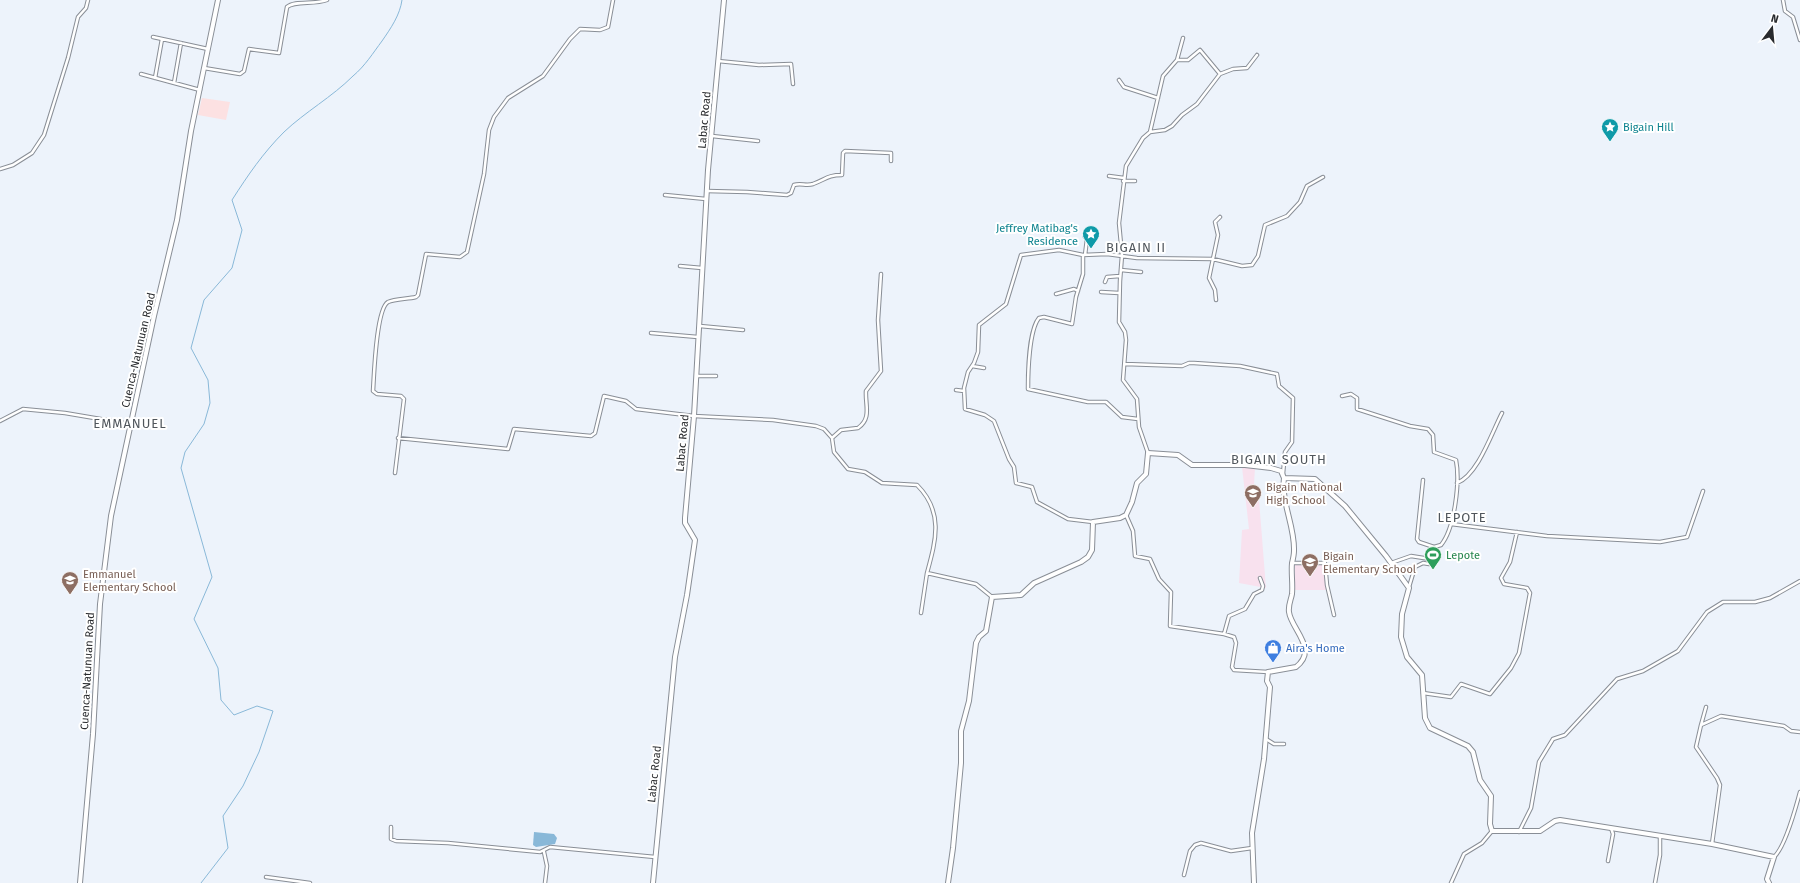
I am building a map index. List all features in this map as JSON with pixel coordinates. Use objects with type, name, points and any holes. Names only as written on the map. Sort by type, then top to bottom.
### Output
[{"type":"street","points":[[0,169],[13,165],[32,153],[44,134],[68,58],[78,17],[86,8],[88,0]]},
{"type":"street","name":"Cuenca-Natunuan Road","points":[[80,883],[92,741],[100,604],[110,516],[177,220],[191,131],[218,0]]},
{"type":"street","points":[[204,68],[240,74],[244,71],[249,49],[279,53],[287,7],[293,2],[317,4],[327,0]]},
{"type":"street","points":[[395,473],[398,438],[404,399],[401,396],[377,394],[373,391],[378,328],[385,305],[390,302],[416,297],[418,295],[426,254],[460,258],[467,252],[484,174],[489,130],[494,116],[508,98],[543,76],[570,39],[580,29],[600,30],[608,27],[612,0]]},
{"type":"street","name":"Labac Road","points":[[652,883],[675,657],[687,595],[695,540],[685,523],[685,518],[700,326],[706,199],[724,0]]},
{"type":"street","points":[[1783,0],[1785,11],[1793,18],[1800,40]]},
{"type":"street","points":[[153,36],[208,49]]},
{"type":"street","points":[[1183,38],[1177,60],[1165,72],[1150,132],[1139,142],[1126,164],[1119,223],[1122,255],[1119,293],[1119,322],[1125,332],[1126,340],[1123,380],[1137,399],[1138,419],[1148,453],[1146,474],[1136,483],[1132,502],[1126,515],[1120,518],[1093,522],[1068,519],[1036,502],[1032,487],[1016,483],[1014,467],[1009,459],[994,421],[985,415],[964,408],[964,391],[968,372],[978,352],[979,325],[1006,304],[1021,255],[1055,250],[1084,255],[1122,255],[1137,258],[1213,258],[1242,266],[1252,265],[1258,256],[1265,225],[1287,216],[1300,202],[1307,186],[1323,177]]},
{"type":"street","points":[[155,78],[162,39]]},
{"type":"street","points":[[174,83],[181,43]]},
{"type":"street","points":[[1177,60],[1188,60],[1200,50],[1220,74]]},
{"type":"street","points":[[1150,132],[1165,130],[1172,126],[1182,115],[1197,104],[1220,74],[1233,69],[1247,68],[1256,55]]},
{"type":"street","points":[[718,61],[759,65],[791,64],[793,84]]},
{"type":"street","points":[[141,74],[200,90]]},
{"type":"street","points":[[1119,80],[1124,87],[1158,98]]},
{"type":"street","points":[[711,136],[758,141]]},
{"type":"street","points":[[707,190],[787,195],[791,193],[794,185],[811,184],[824,181],[830,175],[842,174],[843,153],[845,151],[891,153],[891,161]]},
{"type":"street","points":[[1109,176],[1135,181]]},
{"type":"street","points":[[666,195],[706,199]]},
{"type":"street","points":[[1216,300],[1215,290],[1209,278],[1218,235],[1215,222],[1220,217]]},
{"type":"street","points":[[1085,237],[1083,274],[1078,291],[1072,324],[1044,317],[1039,318],[1036,322],[1031,342],[1028,389],[1088,402],[1106,402],[1122,417],[1138,419]]},
{"type":"street","points":[[680,266],[702,268]]},
{"type":"street","points":[[1121,270],[1141,272]]},
{"type":"street","points":[[832,438],[841,430],[858,428],[866,419],[868,405],[866,391],[881,371],[878,320],[881,274]]},
{"type":"street","points":[[1105,282],[1107,277],[1120,276]]},
{"type":"street","points":[[1056,294],[1074,289],[1078,291]]},
{"type":"street","points":[[1101,292],[1119,293]]},
{"type":"street","points":[[700,326],[743,330]]},
{"type":"street","points":[[651,333],[699,337]]},
{"type":"street","points":[[1125,364],[1182,366],[1189,363],[1194,363],[1240,366],[1277,374],[1279,386],[1293,398],[1292,442],[1284,452],[1283,494],[1294,547],[1292,563],[1292,593],[1288,613],[1305,647],[1300,664],[1296,667],[1268,672],[1234,670],[1232,667],[1236,640],[1224,634],[1170,626],[1171,592],[1157,576],[1150,560],[1135,556],[1133,531],[1126,515]]},
{"type":"street","points":[[972,366],[984,368]]},
{"type":"street","points":[[696,376],[716,376]]},
{"type":"street","points":[[956,390],[964,391]]},
{"type":"street","points":[[1342,396],[1351,394],[1357,398],[1357,409],[1410,426],[1428,429],[1433,434],[1434,452],[1456,460],[1457,483],[1451,524],[1444,541],[1441,545],[1434,547],[1419,542],[1417,539],[1423,480]]},
{"type":"street","points":[[398,438],[508,449],[514,429],[591,436],[595,433],[604,396],[626,401],[636,409],[694,416],[773,420],[809,425],[824,429],[832,438],[834,452],[848,469],[863,472],[882,483],[914,483],[925,494],[934,510],[936,524],[921,613]]},
{"type":"street","points":[[0,422],[23,409],[65,413],[130,424]]},
{"type":"street","points":[[1457,483],[1465,478],[1479,461],[1502,413]]},
{"type":"street","points":[[1148,453],[1178,455],[1192,465],[1262,467],[1277,470],[1284,476],[1311,478],[1319,481],[1345,506],[1409,588]]},
{"type":"street","points":[[1451,524],[1548,536],[1660,542],[1685,538],[1688,535],[1703,491]]},
{"type":"street","points":[[992,597],[1021,595],[1034,582],[1081,562],[1088,557],[1092,550],[1093,522]]},
{"type":"street","points":[[1423,693],[1451,697],[1462,684],[1490,694],[1516,662],[1530,593],[1526,588],[1504,584],[1501,578],[1510,562],[1516,532]]},
{"type":"street","points":[[1434,547],[1429,564],[1423,563],[1415,567],[1402,614],[1401,637],[1407,657],[1422,675],[1425,718],[1430,728],[1468,746],[1473,752],[1480,780],[1490,796],[1490,824],[1492,831]]},
{"type":"street","points":[[1390,564],[1411,556],[1430,560]]},
{"type":"street","points":[[1292,563],[1325,563],[1327,585],[1334,615]]},
{"type":"street","points":[[927,573],[976,584],[984,588],[992,597]]},
{"type":"street","points":[[1224,634],[1229,616],[1245,609],[1254,594],[1262,590],[1263,586],[1260,578]]},
{"type":"street","points":[[1519,832],[1531,808],[1539,762],[1549,743],[1553,739],[1565,735],[1617,679],[1643,670],[1678,651],[1707,612],[1723,602],[1755,602],[1770,598],[1800,581]]},
{"type":"street","points":[[948,883],[953,848],[961,763],[961,731],[971,694],[976,643],[979,637],[986,631],[992,597]]},
{"type":"street","points":[[1254,883],[1255,874],[1252,833],[1265,739],[1270,687],[1268,672]]},
{"type":"street","points":[[1706,707],[1696,747],[1718,778],[1720,785],[1712,844]]},
{"type":"street","points":[[1701,725],[1721,716],[1784,726],[1795,732],[1800,732]]},
{"type":"street","points":[[1265,739],[1274,744],[1284,744]]},
{"type":"street","points":[[1769,883],[1767,879],[1774,857],[1779,851],[1788,831],[1800,792]]},
{"type":"street","points":[[1492,831],[1540,831],[1558,820],[1712,844],[1774,857]]},
{"type":"street","points":[[392,827],[391,839],[396,841],[448,843],[544,852],[550,847],[655,857]]},
{"type":"street","points":[[1608,861],[1613,834],[1611,828]]},
{"type":"street","points":[[1451,883],[1464,854],[1482,843],[1492,831]]},
{"type":"street","points":[[1655,883],[1660,855],[1660,837]]},
{"type":"street","points":[[1184,875],[1190,851],[1195,845],[1201,843],[1231,851],[1252,848]]},
{"type":"street","points":[[544,852],[547,866],[545,883]]},
{"type":"street","points":[[266,877],[310,883]]},
{"type":"shaded area","points":[[202,98],[230,102],[226,120],[198,115]]},
{"type":"shaded area","name":"Bigain National High School","points":[[1242,467],[1255,467],[1254,485],[1258,487],[1266,588],[1239,583],[1242,530],[1249,529]]},
{"type":"shaded area","name":"Bigain Elementary School","points":[[1295,564],[1326,565],[1327,590],[1294,590]]},
{"type":"water","points":[[534,832],[554,834],[557,838],[555,844],[536,847],[533,845]]},
{"type":"waterway","points":[[201,883],[228,848],[223,816],[243,786],[259,752],[273,711],[257,706],[234,715],[221,700],[218,668],[194,619],[212,577],[181,468],[185,452],[204,424],[210,403],[208,380],[191,348],[204,300],[232,268],[242,230],[232,200],[256,164],[284,132],[345,84],[365,64],[392,26],[402,0]]},
{"type":"place","name":"Bigain Hill","points":[[1610,142]]},
{"type":"place","name":"Jeffrey Matibag's Residence","points":[[1091,249]]},
{"type":"place","name":"Bigain National High School","points":[[1253,508]]},
{"type":"place","name":"Lepote","points":[[1433,570]]},
{"type":"place","name":"Bigain Elementary School","points":[[1310,577]]},
{"type":"place","name":"Emmanuel Elementary School","points":[[70,595]]},
{"type":"place","name":"Aira's Home","points":[[1273,663]]},
{"type":"district","name":"BIGAIN II","points":[[1136,247]]},
{"type":"district","name":"EMMANUEL","points":[[130,423]]},
{"type":"district","name":"BIGAIN SOUTH","points":[[1279,459]]},
{"type":"district","name":"LEPOTE","points":[[1462,517]]}]
